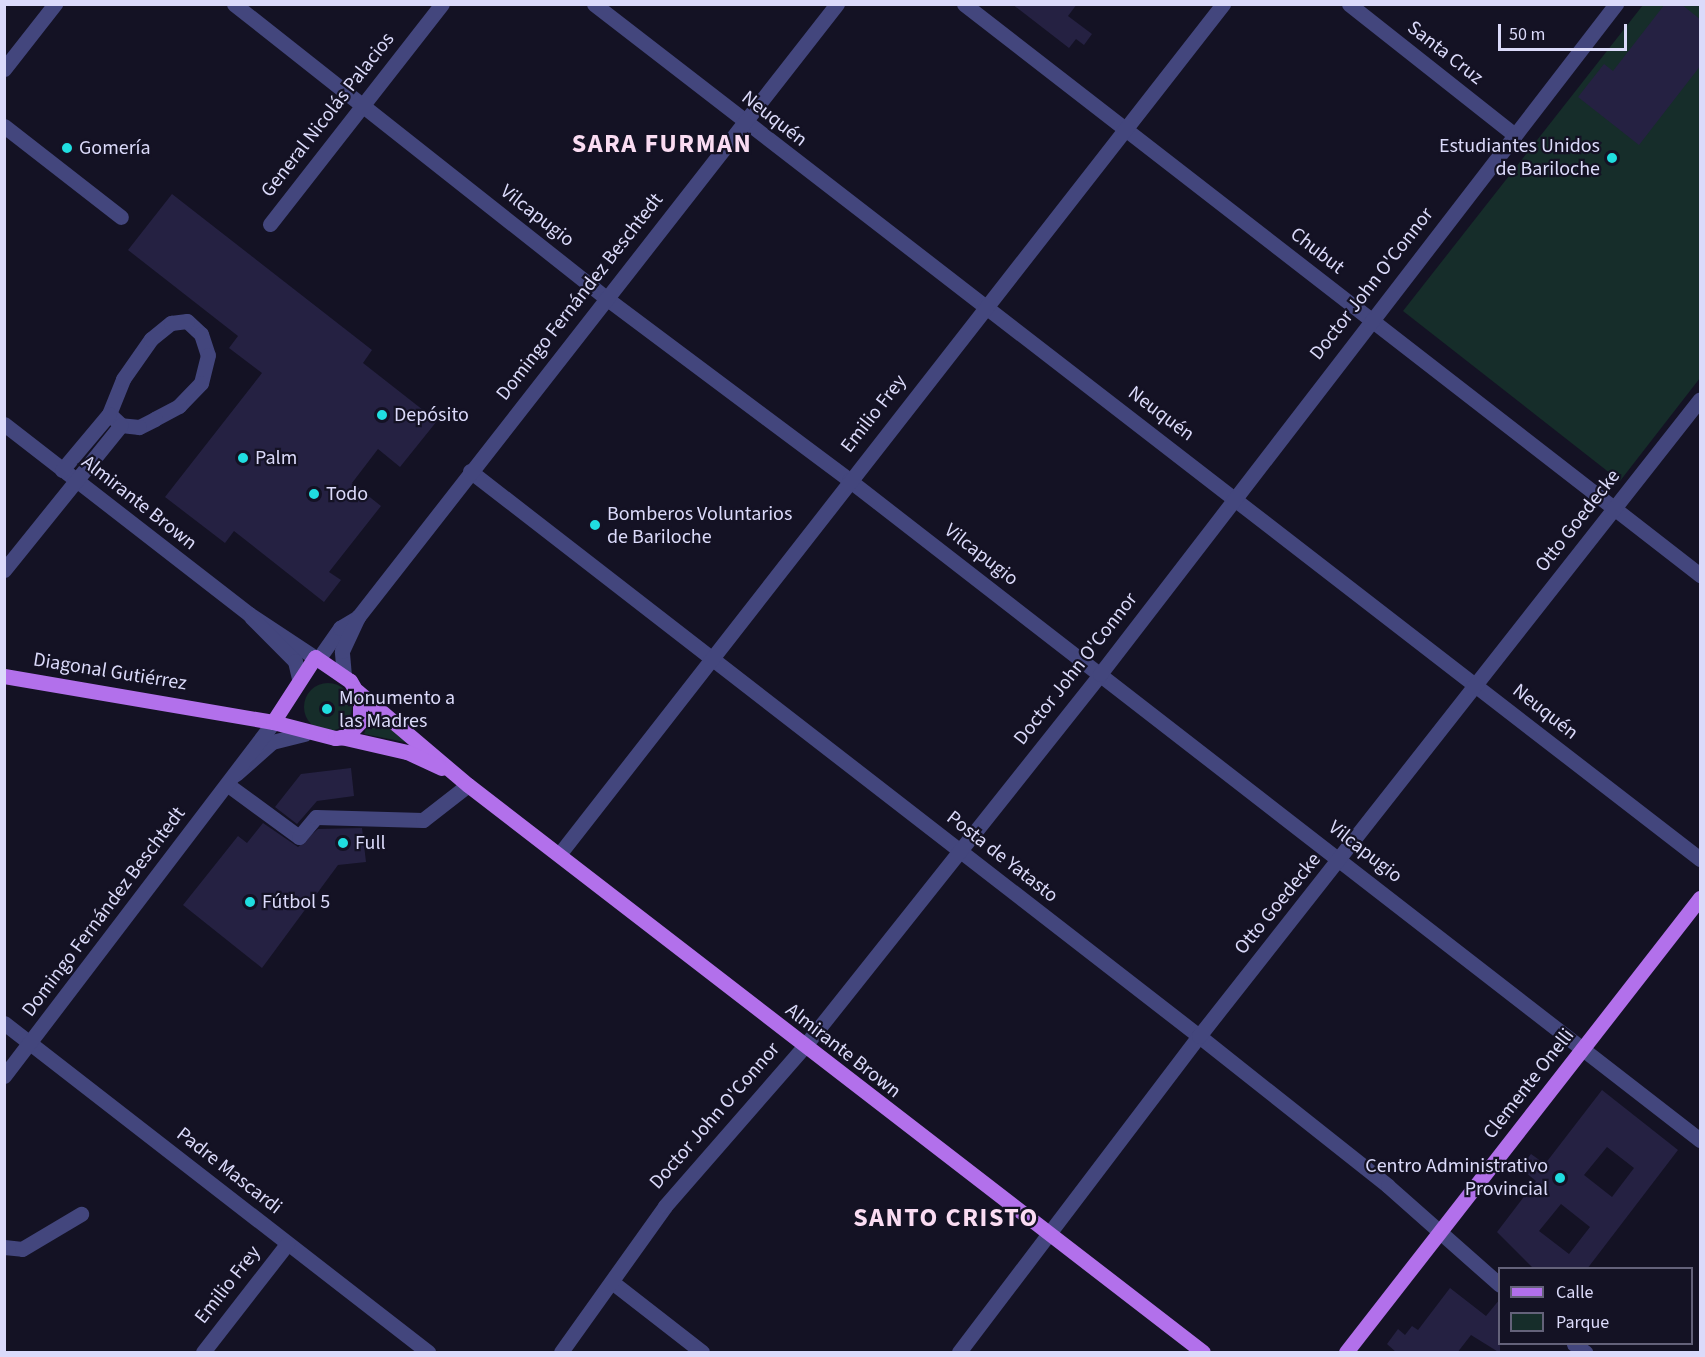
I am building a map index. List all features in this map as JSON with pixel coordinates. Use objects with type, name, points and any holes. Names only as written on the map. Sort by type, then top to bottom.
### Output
[{"type":"main road","name":"Almirante Brown","points":[[316,658],[344,676],[357,691],[464,782],[561,852],[803,1048],[1203,1353]]},
{"type":"main road","points":[[275,718],[299,679],[316,658]]},
{"type":"main road","name":"Diagonal Gutiérrez","points":[[4,676],[208,710],[275,718],[304,734]]},
{"type":"main road","points":[[340,737],[360,722],[357,691]]},
{"type":"main road","name":"Almirante Brown","points":[[304,734],[340,737],[408,752],[464,782]]},
{"type":"main road","name":"Clemente Onelli","points":[[1346,1353],[1701,898]]},
{"type":"street","points":[[4,69],[55,4]]},
{"type":"street","name":"Vilcapugio","points":[[234,4],[606,298],[849,480],[1701,1140]]},
{"type":"street","name":"General Nicolás Palacios","points":[[270,224],[442,4]]},
{"type":"street","name":"Neuquén","points":[[594,4],[745,124],[1234,496],[1701,859]]},
{"type":"street","name":"Domingo Fernández Beschtedt","points":[[344,676],[342,651],[358,617],[837,4]]},
{"type":"street","name":"Chubut","points":[[964,4],[1701,575]]},
{"type":"street","name":"Emilio Frey","points":[[561,852],[984,306],[1223,4]]},
{"type":"street","name":"Santa Cruz","points":[[1349,4],[1515,135]]},
{"type":"street","name":"Doctor John O'Connor","points":[[561,1353],[665,1206],[803,1048],[1100,674],[1234,496],[1617,4]]},
{"type":"street","points":[[4,126],[120,217]]},
{"type":"street","points":[[4,570],[109,414],[112,398],[151,339],[171,323],[187,321],[201,334],[208,355],[201,383],[179,406],[140,427],[121,425],[109,414]]},
{"type":"street","name":"Otto Goedecke","points":[[959,1353],[1199,1036],[1701,399]]},
{"type":"street","name":"Almirante Brown","points":[[4,424],[249,614],[316,658]]},
{"type":"street","points":[[68,474],[121,425]]},
{"type":"street","name":"Posta de Yatasto","points":[[470,471],[712,656],[1199,1036],[1388,1186],[1438,1234],[1498,1283]]},
{"type":"street","name":"Almirante Brown","points":[[249,614],[295,661],[299,679]]},
{"type":"street","name":"Domingo Fernández Beschtedt","points":[[316,658],[340,627],[358,617]]},
{"type":"street","name":"Domingo Fernández Beschtedt","points":[[232,780],[242,759],[275,718]]},
{"type":"street","name":"Domingo Fernández Beschtedt","points":[[4,1077],[232,780],[272,742],[304,734]]},
{"type":"street","points":[[232,780],[299,837],[316,817],[423,820],[464,782]]},
{"type":"street","name":"Padre Mascardi","points":[[4,1023],[428,1353]]},
{"type":"street","points":[[4,1247],[22,1249],[81,1214]]},
{"type":"street","name":"Emilio Frey","points":[[203,1353],[287,1244]]},
{"type":"street","points":[[612,1282],[702,1353]]},
{"type":"green space","name":"Estudiantes Unidos de Bariloche","points":[[1643,5],[1700,5],[1700,378],[1620,481],[1403,311]]},
{"type":"green space","points":[[328,683],[345,690],[352,707],[345,724],[328,731],[311,724],[304,707],[311,690]]},
{"type":"green space","points":[[372,712],[410,743],[364,734]]},
{"type":"building","points":[[1012,4],[1077,4],[1068,16],[1092,34],[1084,45],[1076,39],[1069,48]]},
{"type":"building","points":[[1665,4],[1681,4],[1701,20],[1701,65],[1639,145],[1578,97],[1604,64],[1613,71]]},
{"type":"building","points":[[172,194],[372,350],[363,363],[437,421],[400,467],[378,449],[352,483],[381,506],[329,572],[341,580],[324,602],[234,531],[225,543],[165,497],[262,373],[229,348],[238,336],[128,250]]},
{"type":"building","points":[[351,768],[354,796],[317,801],[297,824],[275,807],[301,774]]},
{"type":"building","name":"Fútbol 5","points":[[263,823],[298,847],[318,829],[362,828],[366,862],[338,865],[262,968],[183,905],[238,836],[247,843]]},
{"type":"building","name":"Centro Administrativo Provincial","points":[[1602,1090],[1678,1150],[1589,1267],[1532,1267],[1497,1232],[1536,1181],[1520,1168],[1531,1154],[1545,1164]],"holes":[[[1607,1147],[1634,1168],[1612,1197],[1584,1175]],[[1561,1204],[1590,1227],[1569,1254],[1539,1231]]]},
{"type":"building","points":[[1450,1288],[1486,1316],[1498,1301],[1500,1353],[1471,1335],[1457,1353],[1397,1353],[1387,1344],[1398,1329],[1405,1335],[1412,1326],[1418,1330]]},
{"type":"place","name":"Gomería","points":[[67,148]]},
{"type":"place","name":"Estudiantes Unidos de Bariloche","points":[[1612,158]]},
{"type":"place","name":"Depósito","points":[[382,415]]},
{"type":"place","name":"Palm","points":[[243,458]]},
{"type":"place","name":"Todo","points":[[314,494]]},
{"type":"place","name":"Bomberos Voluntarios de Bariloche","points":[[595,525]]},
{"type":"place","name":"Monumento a las Madres","points":[[327,709]]},
{"type":"place","name":"Full","points":[[343,843]]},
{"type":"place","name":"Fútbol 5","points":[[250,902]]},
{"type":"place","name":"Centro Administrativo Provincial","points":[[1560,1178]]},
{"type":"district","name":"SARA FURMAN","points":[[662,144]]},
{"type":"district","name":"SANTO CRISTO","points":[[946,1218]]}]
